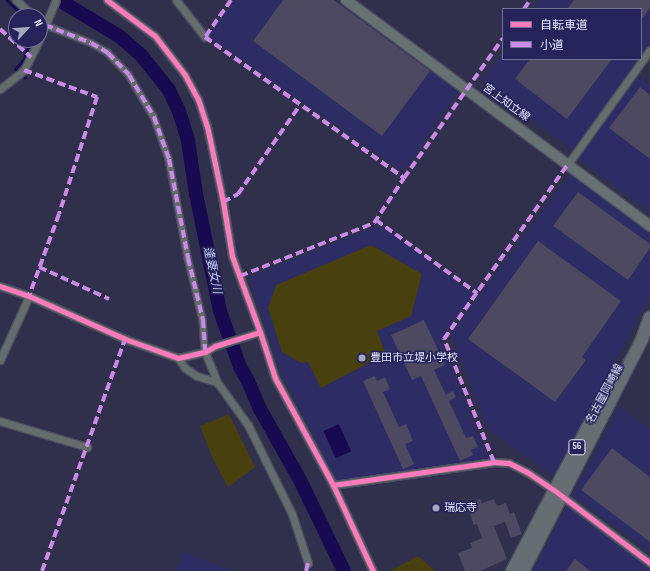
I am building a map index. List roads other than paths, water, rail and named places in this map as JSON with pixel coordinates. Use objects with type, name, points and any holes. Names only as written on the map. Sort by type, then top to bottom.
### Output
[{"type":"main road","name":"宮上知立線","points":[[346,0],[650,226]]},
{"type":"main road","name":"名古屋岡崎線","points":[[512,571],[558,494],[642,339],[648,321]]},
{"type":"main road","name":"名古屋岡崎線","points":[[523,571],[558,494]]},
{"type":"street","points":[[16,0],[25,8]]},
{"type":"street","points":[[48,15],[56,0]]},
{"type":"street","points":[[107,0],[155,36],[185,74],[198,99],[207,126],[224,202],[232,256],[256,333],[276,378],[333,485],[373,571]]},
{"type":"street","points":[[176,0],[205,37]]},
{"type":"street","points":[[48,24],[108,52],[130,75],[154,117],[169,159],[188,258],[203,320],[205,352],[217,382],[248,425],[292,514],[308,563]]},
{"type":"street","points":[[0,89],[24,70],[35,48]]},
{"type":"street","points":[[568,164],[650,50]]},
{"type":"street","points":[[0,286],[29,296],[126,339],[178,358],[205,352],[215,346],[256,333]]},
{"type":"street","points":[[0,360],[29,296]]},
{"type":"street","points":[[178,358],[185,368],[197,376],[217,382]]},
{"type":"street","points":[[0,421],[87,447]]},
{"type":"street","points":[[333,485],[494,462],[509,463],[527,472],[650,563]]},
{"type":"waterway","points":[[7,0],[16,8]]},
{"type":"waterway","name":"逢妻女川","points":[[59,0],[119,36],[141,55],[169,90],[179,111],[188,141],[196,194],[220,311],[240,367],[248,381],[260,409],[300,480],[344,571]]},
{"type":"waterway","points":[[25,78],[15,69],[24,59],[27,48]]},
{"type":"place","name":"豊田市立堤小学校","points":[[362,358]]},
{"type":"place","name":"瑞応寺","points":[[436,508]]}]
